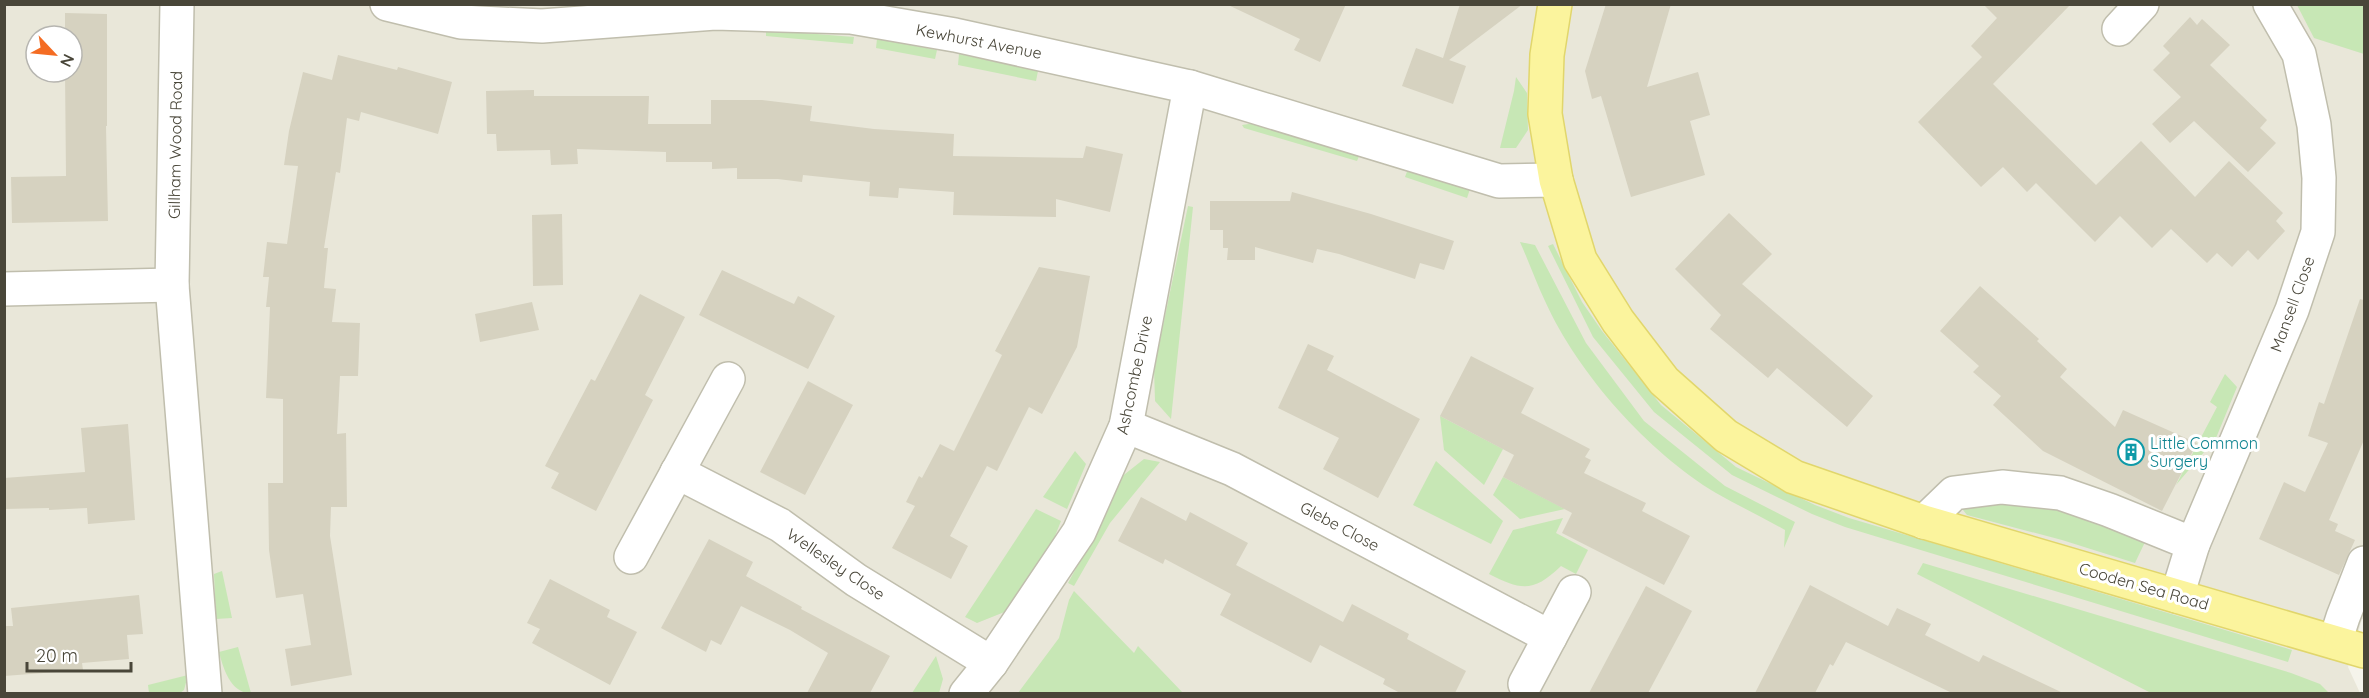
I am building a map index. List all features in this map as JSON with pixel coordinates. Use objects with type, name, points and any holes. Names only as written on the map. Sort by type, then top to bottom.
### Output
[{"type":"main road","name":"Cooden Sea Road","points":[[1555,4],[1547,55],[1545,114],[1556,180],[1580,260],[1618,321],[1664,381],[1726,436],[1794,477],[1924,522],[2350,647]]},
{"type":"street","name":"Gillham Wood Road","points":[[177,4],[172,285],[204,693]]},
{"type":"street","name":"Kewhurst Avenue","points":[[387,4],[461,22],[542,26],[715,13],[851,18],[955,35],[1190,87],[1499,181],[1556,180]]},
{"type":"street","points":[[930,4],[955,35]]},
{"type":"street","points":[[2119,29],[2142,4]]},
{"type":"street","name":"Mansell Close","points":[[2176,596],[2193,544],[2292,310],[2318,232],[2319,178],[2314,125],[2300,54],[2270,4]]},
{"type":"street","name":"Ashcombe Drive","points":[[966,693],[991,663],[1079,532],[1126,426],[1190,87]]},
{"type":"street","points":[[4,289],[172,285]]},
{"type":"street","points":[[631,557],[728,379]]},
{"type":"street","name":"Glebe Close","points":[[1126,426],[1232,470],[1550,637]]},
{"type":"street","name":"Wellesley Close","points":[[677,472],[780,525],[856,580],[991,663]]},
{"type":"street","points":[[1924,522],[1954,493],[2002,487],[2060,493],[2193,544]]},
{"type":"street","points":[[2350,647],[2343,617],[2364,563]]},
{"type":"street","points":[[1526,684],[1574,592]]},
{"type":"shaded area","points":[[4,5],[2364,5],[2364,619],[2362,619],[2348,667],[2360,693],[5,693]]},
{"type":"green space","points":[[2297,5],[2364,5],[2364,54],[2314,38]]},
{"type":"green space","points":[[766,30],[854,37],[853,44],[766,36]]},
{"type":"green space","points":[[877,39],[937,50],[935,59],[876,48]]},
{"type":"green space","points":[[959,54],[1038,71],[1036,81],[958,65]]},
{"type":"green space","points":[[1516,77],[1527,93],[1528,130],[1516,148],[1500,148],[1514,91]]},
{"type":"green space","points":[[1255,123],[1360,154],[1357,161],[1244,128],[1242,125]]},
{"type":"green space","points":[[1408,169],[1471,186],[1467,198],[1405,177]]},
{"type":"green space","points":[[1188,206],[1193,207],[1171,419],[1155,401],[1154,369]]},
{"type":"green space","points":[[1520,242],[1535,245],[1586,343],[1644,421],[1725,486],[1795,522],[1784,548],[1785,530],[1716,493],[1690,476],[1665,456],[1617,409],[1576,356],[1559,329]]},
{"type":"green space","points":[[1553,244],[1582,302],[1661,405],[1736,467],[1815,505],[1849,518],[2292,650],[2288,662],[1845,527],[1812,514],[1732,475],[1654,412],[1593,337],[1548,246]]},
{"type":"green space","points":[[2225,374],[2237,387],[2216,438],[2176,485],[2217,407],[2210,402]]},
{"type":"green space","points":[[1440,416],[1503,449],[1484,485],[1444,450]]},
{"type":"green space","points":[[1075,451],[1086,464],[1067,509],[1043,497]]},
{"type":"green space","points":[[1144,459],[1160,462],[1110,523],[1074,586],[1068,583],[1103,519],[1120,478]]},
{"type":"green space","points":[[1436,461],[1503,521],[1491,544],[1413,505]]},
{"type":"green space","points":[[1503,477],[1565,509],[1520,519],[1493,495]]},
{"type":"green space","points":[[1970,501],[2061,509],[2104,523],[2145,542],[2135,563],[2062,540],[1967,515],[1963,510],[1964,504]]},
{"type":"green space","points":[[1036,509],[1061,521],[1051,546],[1007,611],[977,623],[965,617]]},
{"type":"green space","points":[[1563,518],[1556,533],[1588,550],[1576,574],[1561,566],[1543,581],[1519,586],[1489,574],[1513,530]]},
{"type":"green space","points":[[1923,563],[2291,673],[2320,684],[2329,693],[2151,693],[1917,574]]},
{"type":"green space","points":[[222,571],[232,618],[216,619],[214,574]]},
{"type":"green space","points":[[1074,591],[1134,653],[1138,646],[1183,693],[1018,693],[1059,638],[1069,600]]},
{"type":"green space","points":[[238,647],[251,693],[244,692],[233,685],[219,652]]},
{"type":"green space","points":[[936,656],[943,679],[939,693],[912,693]]},
{"type":"green space","points":[[188,675],[184,690],[180,693],[149,693],[148,685]]},
{"type":"building","points":[[1226,4],[1346,4],[1320,62],[1294,50],[1300,39]]},
{"type":"building","points":[[1460,4],[1523,4],[1449,60],[1466,66],[1453,104],[1402,86],[1416,48],[1443,58]]},
{"type":"building","points":[[1606,4],[1671,4],[1647,87],[1698,72],[1710,115],[1690,121],[1705,175],[1631,197],[1601,96],[1592,99],[1585,71]]},
{"type":"building","points":[[1983,4],[2071,4],[1993,84],[2096,185],[2141,141],[2195,197],[2229,161],[2283,213],[2276,221],[2285,231],[2258,260],[2248,250],[2232,267],[2217,253],[2207,263],[2171,229],[2152,248],[2120,216],[2095,242],[2036,183],[2027,192],[2003,167],[1981,187],[1918,122],[1982,57],[1971,46],[1997,18]]},
{"type":"building","points":[[65,13],[107,14],[108,221],[12,223],[11,177],[66,176],[65,84],[84,84],[84,24],[65,24]]},
{"type":"building","points":[[2190,17],[2197,25],[2202,19],[2230,45],[2210,65],[2267,120],[2260,128],[2276,143],[2248,172],[2194,121],[2170,143],[2152,124],[2181,97],[2153,70],[2170,53],[2163,46]]},
{"type":"building","points":[[338,55],[397,70],[398,67],[452,82],[438,134],[361,112],[359,121],[347,118],[340,173],[336,172],[324,248],[328,248],[324,288],[336,289],[332,322],[360,323],[358,376],[340,376],[337,434],[346,433],[347,507],[331,507],[330,536],[352,675],[291,686],[285,649],[311,645],[303,594],[276,598],[269,550],[268,483],[283,483],[283,399],[266,398],[270,307],[266,307],[269,277],[263,277],[267,242],[287,244],[298,166],[284,165],[289,131],[303,72],[332,80]]},
{"type":"building","points":[[534,90],[534,96],[649,96],[648,124],[711,124],[711,100],[762,100],[812,106],[810,121],[874,129],[954,134],[953,156],[1083,158],[1086,146],[1123,154],[1110,212],[1056,199],[1056,217],[953,215],[954,192],[899,188],[898,198],[869,196],[870,182],[803,175],[802,182],[778,179],[737,179],[737,168],[712,169],[712,162],[666,162],[666,152],[577,149],[578,164],[551,165],[550,150],[497,151],[496,134],[487,134],[486,91]]},
{"type":"building","points":[[1292,192],[1371,214],[1454,241],[1444,270],[1420,263],[1415,279],[1317,249],[1313,263],[1255,247],[1255,260],[1227,260],[1228,248],[1223,248],[1223,230],[1210,230],[1210,201],[1290,201]]},
{"type":"building","points":[[1729,213],[1772,254],[1742,284],[1873,396],[1847,427],[1777,368],[1768,378],[1710,329],[1721,315],[1675,269]]},
{"type":"building","points":[[562,214],[563,285],[533,286],[532,215]]},
{"type":"building","points":[[1039,267],[1090,276],[1077,347],[1042,414],[1029,407],[997,471],[987,466],[950,536],[968,546],[951,579],[892,548],[915,506],[906,502],[919,476],[922,478],[940,444],[954,451],[1002,355],[995,351]]},
{"type":"building","points":[[722,270],[794,304],[798,296],[835,316],[808,369],[699,315]]},
{"type":"building","points":[[1980,286],[2039,339],[2037,341],[2067,369],[2060,377],[2115,427],[2123,410],[2197,443],[2162,511],[2043,451],[1993,405],[2001,396],[1973,372],[1979,366],[1940,331]]},
{"type":"building","points":[[640,294],[685,317],[645,395],[653,400],[596,511],[551,488],[559,473],[545,466],[591,379],[595,381]]},
{"type":"building","points":[[2360,299],[2364,300],[2364,440],[2329,520],[2338,524],[2335,531],[2355,540],[2339,575],[2259,539],[2284,482],[2305,492],[2328,443],[2308,436],[2319,402],[2324,404]]},
{"type":"building","points":[[532,302],[539,330],[480,342],[475,314]]},
{"type":"building","points":[[1308,344],[1334,356],[1327,370],[1420,419],[1378,498],[1323,469],[1339,438],[1278,408]]},
{"type":"building","points":[[1471,356],[1534,388],[1521,413],[1590,449],[1585,457],[1591,460],[1584,473],[1646,503],[1642,511],[1690,536],[1664,585],[1562,533],[1572,513],[1503,477],[1514,455],[1440,416]]},
{"type":"building","points":[[808,381],[853,405],[805,495],[760,472]]},
{"type":"building","points":[[128,424],[135,520],[88,524],[87,508],[4,509],[4,478],[85,472],[81,428]]},
{"type":"building","points":[[1141,497],[1186,521],[1190,512],[1248,543],[1236,565],[1343,622],[1352,604],[1409,634],[1407,639],[1466,671],[1455,693],[1400,693],[1383,684],[1385,679],[1320,645],[1311,663],[1220,615],[1231,594],[1165,559],[1163,564],[1118,541]]},
{"type":"building","points":[[709,539],[753,562],[746,576],[802,607],[801,609],[890,656],[870,693],[807,693],[828,653],[790,630],[741,606],[721,645],[711,640],[706,652],[661,628]]},
{"type":"building","points":[[550,579],[610,610],[607,617],[637,632],[610,685],[532,643],[540,629],[527,623]]},
{"type":"building","points":[[1810,585],[1888,626],[1897,608],[1931,624],[1925,635],[1979,662],[1983,655],[2063,693],[1952,693],[1846,642],[1833,666],[1830,664],[1815,693],[1755,693]]},
{"type":"building","points":[[1646,586],[1692,611],[1648,693],[1589,693]]},
{"type":"building","points":[[139,595],[143,634],[127,635],[129,659],[82,663],[83,670],[4,676],[4,626],[13,626],[11,608]]},
{"type":"place","name":"Little Common Surgery","points":[[2131,452]]}]
